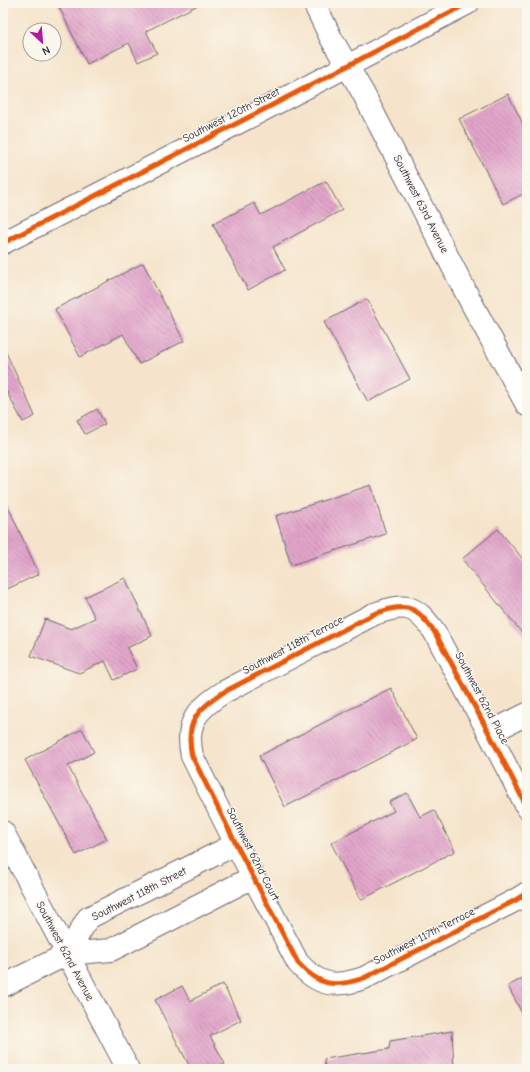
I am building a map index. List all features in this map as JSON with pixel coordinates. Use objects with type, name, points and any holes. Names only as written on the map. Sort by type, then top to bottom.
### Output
[{"type":"street","name":"Southwest 63rd Avenue","points":[[314,3],[331,38],[363,93],[472,304],[527,405]]},
{"type":"street","name":"Southwest 120th Street","points":[[3,243],[468,3]]},
{"type":"street","name":"Southwest 118th Terrace","points":[[194,719],[203,708],[224,692],[367,617],[394,608],[409,607]]},
{"type":"street","name":"Southwest 62nd Place","points":[[409,607],[426,620],[434,631],[527,807]]},
{"type":"street","points":[[489,733],[527,714]]},
{"type":"street","name":"Southwest 62nd Court","points":[[194,719],[190,730],[189,742],[192,756],[236,844],[298,963],[308,974],[317,980],[327,983]]},
{"type":"street","name":"Southwest 62nd Avenue","points":[[3,832],[128,1069]]},
{"type":"street","name":"Southwest 118th Street","points":[[67,954],[88,918],[236,844]]},
{"type":"street","points":[[3,986],[67,954],[111,950],[253,877]]},
{"type":"street","name":"Southwest 117th Terrace","points":[[327,983],[340,984],[364,978],[527,893]]},
{"type":"building","points":[[57,3],[202,3],[146,31],[157,53],[138,62],[129,43],[87,64]]},
{"type":"building","points":[[508,94],[527,132],[527,192],[503,204],[459,119]]},
{"type":"building","points":[[326,181],[342,210],[273,247],[285,270],[248,290],[213,224],[254,203],[261,215]]},
{"type":"building","points":[[143,263],[184,341],[139,364],[123,334],[80,357],[55,309]]},
{"type":"building","points":[[367,299],[410,379],[368,402],[324,322]]},
{"type":"building","points":[[3,346],[35,416],[23,422],[3,385]]},
{"type":"building","points":[[97,409],[105,424],[85,434],[77,420]]},
{"type":"building","points":[[371,485],[386,534],[291,565],[276,516]]},
{"type":"building","points":[[3,496],[39,574],[3,591]]},
{"type":"building","points":[[498,529],[527,564],[527,639],[462,559]]},
{"type":"building","points":[[125,578],[152,636],[127,648],[137,669],[114,680],[105,661],[79,673],[31,656],[45,619],[71,629],[95,618],[85,597]]},
{"type":"building","points":[[391,688],[417,739],[285,807],[259,756]]},
{"type":"building","points":[[82,729],[94,752],[68,766],[107,839],[76,855],[25,760]]},
{"type":"building","points":[[407,793],[420,817],[434,810],[455,851],[361,900],[331,843],[394,811],[389,802]]},
{"type":"building","points":[[527,976],[527,1023],[508,986]]},
{"type":"building","points":[[223,984],[241,1020],[210,1036],[225,1064],[216,1069],[191,1069],[155,1000],[182,986],[190,1001]]},
{"type":"building","points":[[452,1031],[454,1069],[325,1069],[324,1059],[389,1049],[390,1041]]},
{"type":"cycle path","points":[[3,243],[468,3]]},
{"type":"cycle path","points":[[527,807],[434,631],[421,615],[408,608],[394,608],[374,614],[224,692],[200,711],[192,726],[190,735],[192,756],[236,844],[298,963],[306,971],[320,980],[335,984],[364,978],[527,893]]}]
